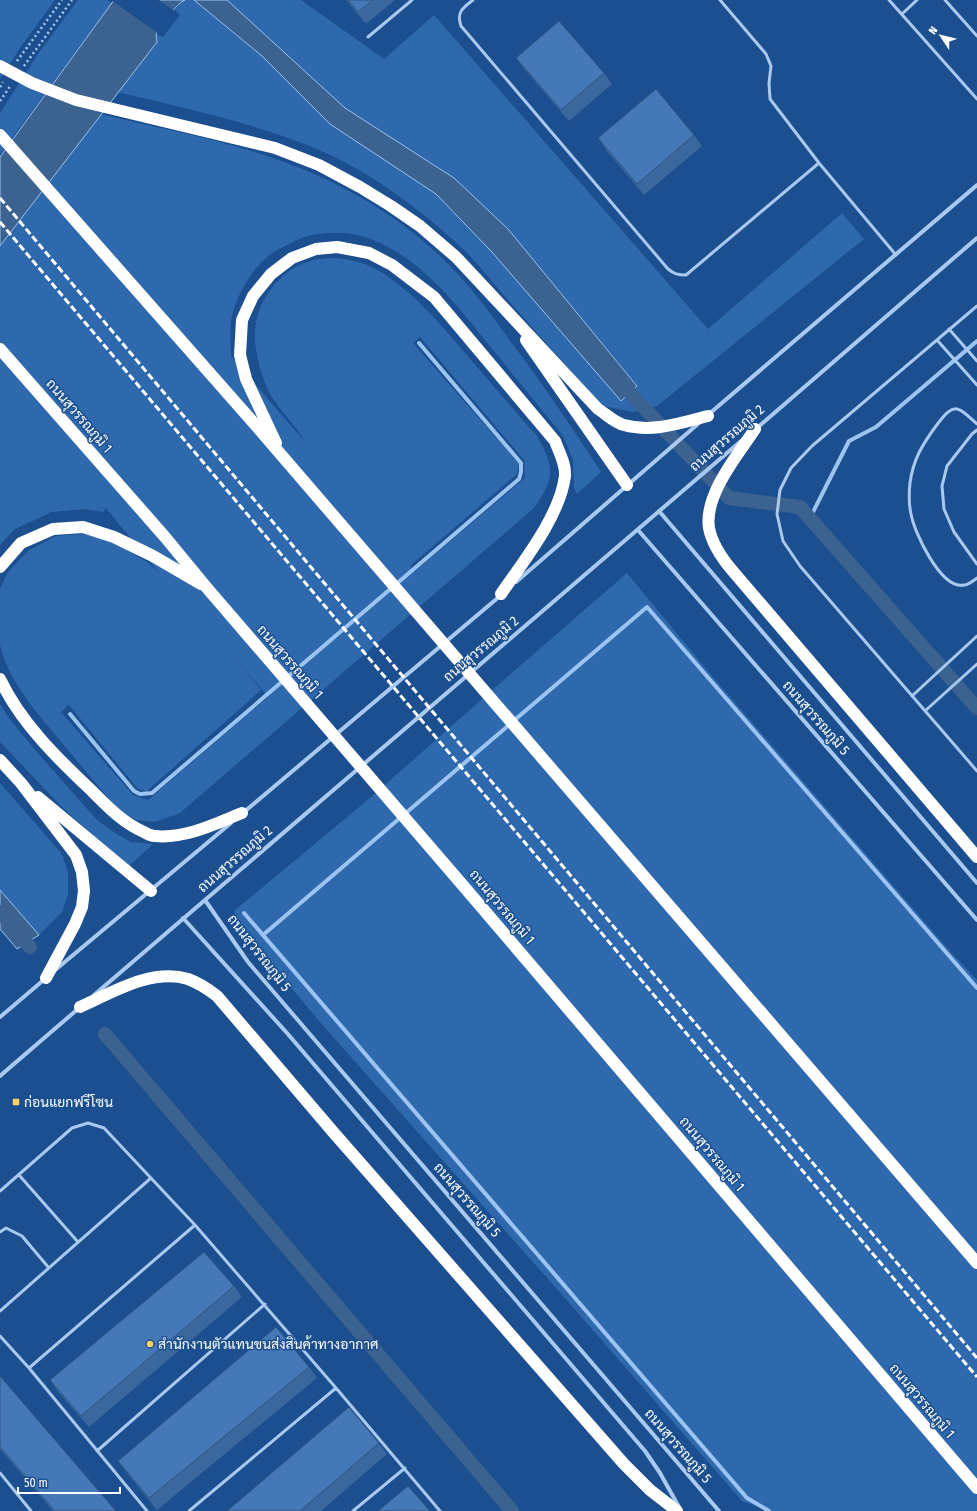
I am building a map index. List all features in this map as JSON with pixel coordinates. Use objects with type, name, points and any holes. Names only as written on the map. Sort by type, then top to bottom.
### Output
[{"type":"highway","points":[[0,66],[32,83],[76,100],[275,148],[319,165],[391,206],[420,226],[456,257],[598,409],[623,425],[649,429],[708,416]]},
{"type":"highway","points":[[0,135],[282,456],[977,1263]]},
{"type":"highway","points":[[282,456],[246,379],[240,354],[242,320],[253,296],[271,274],[292,258],[316,249],[337,247],[369,253],[392,265],[423,288],[445,309],[555,441],[564,464],[565,476],[559,500],[545,528],[501,594]]},
{"type":"highway","points":[[500,303],[627,485]]},
{"type":"highway","name":"ถนนสุวรรณภูมิ 1","points":[[0,350],[165,537],[977,1488]]},
{"type":"highway","points":[[755,429],[717,487],[712,501],[709,514],[709,528],[713,542],[719,554],[977,857]]},
{"type":"highway","points":[[0,567],[21,543],[53,529],[83,527],[114,537],[152,556],[207,588]]},
{"type":"highway","points":[[0,679],[16,708],[44,744],[119,818],[136,829],[154,836],[176,835],[196,831],[242,813]]},
{"type":"highway","points":[[0,760],[21,783],[76,855],[82,872],[84,891],[82,907],[75,924],[46,978]]},
{"type":"highway","points":[[21,783],[151,891]]},
{"type":"highway","points":[[80,1007],[146,979],[166,976],[188,979],[204,986],[218,996],[334,1133],[624,1464],[650,1490],[677,1511]]},
{"type":"street","name":"ถนนสุวรรณภูมิ 2","points":[[0,1017],[501,594],[977,185]]},
{"type":"street","name":"ถนนสุวรรณภูมิ 2","points":[[0,1076],[977,238]]},
{"type":"street","name":"ถนนสุวรรณภูมิ 5","points":[[659,511],[977,883]]},
{"type":"street","name":"ถนนสุวรรณภูมิ 5","points":[[638,530],[977,920]]},
{"type":"street","name":"ถนนสุวรรณภูมิ 5","points":[[205,900],[253,968],[719,1511]]},
{"type":"street","name":"ถนนสุวรรณภูมิ 5","points":[[183,918],[287,1033],[645,1451],[660,1473],[681,1511]]},
{"type":"lane","points":[[368,37],[412,0]]},
{"type":"lane","points":[[473,0],[459,15],[461,26],[673,273],[686,275],[819,163]]},
{"type":"lane","points":[[720,0],[766,54],[771,66],[769,83],[770,99],[819,163],[896,255]]},
{"type":"lane","points":[[889,0],[977,99]]},
{"type":"lane","points":[[902,14],[917,0]]},
{"type":"lane","points":[[945,0],[977,36]]},
{"type":"lane","points":[[977,306],[812,446],[791,468],[780,490],[777,514],[783,541],[800,566],[977,771]]},
{"type":"lane","points":[[949,329],[977,360]]},
{"type":"lane","points":[[937,340],[977,385]]},
{"type":"lane","points":[[977,424],[956,408],[951,409],[945,414],[921,447],[913,465],[910,485],[910,513],[916,533],[929,558],[943,575],[957,585],[964,586],[977,578]]},
{"type":"lane","points":[[977,430],[972,434],[947,466],[942,486],[944,509],[954,532],[977,564]]},
{"type":"lane","points":[[912,696],[977,636]]},
{"type":"lane","points":[[925,711],[977,664]]},
{"type":"lane","points":[[0,1191],[72,1128],[88,1123],[104,1128],[195,1226],[264,1304],[440,1511]]},
{"type":"lane","points":[[19,1175],[78,1242]]},
{"type":"lane","points":[[0,1311],[151,1178]]},
{"type":"lane","points":[[29,1368],[195,1226]]},
{"type":"lane","points":[[0,1232],[6,1228],[22,1236],[50,1268]]},
{"type":"lane","points":[[97,1451],[264,1304]]},
{"type":"lane","points":[[0,1336],[29,1368],[146,1511]]},
{"type":"lane","points":[[189,1511],[336,1388]]},
{"type":"lane","points":[[353,1511],[405,1468]]},
{"type":"lane","points":[[0,1473],[32,1511]]},
{"type":"path","points":[[13,68],[62,0]]},
{"type":"path","points":[[21,70],[72,0]]},
{"type":"path","points":[[0,87],[4,80]]},
{"type":"path","points":[[0,101],[12,82]]},
{"type":"shaded area","points":[[0,0],[55,0],[22,45],[0,79]]},
{"type":"shaded area","points":[[78,0],[107,0],[112,3],[0,154],[0,113],[38,54]]},
{"type":"shaded area","points":[[114,0],[185,0],[181,2],[169,15],[156,34],[157,42],[0,246],[0,157]]},
{"type":"shaded area","points":[[194,0],[262,56],[330,124],[436,194],[491,251],[621,400],[637,385],[508,229],[454,178],[345,108],[227,0],[301,0],[384,59],[434,15],[708,329],[842,213],[864,239],[657,406],[633,412],[604,406],[596,400],[466,252],[418,210],[382,184],[345,162],[326,153],[276,134],[224,118],[118,92],[157,42],[156,34],[163,37],[180,15],[175,10],[182,1]]},
{"type":"shaded area","points":[[194,0],[227,0],[345,108],[454,178],[508,229],[637,386],[621,401],[491,251],[436,194],[330,124],[262,56]]},
{"type":"shaded area","points":[[101,114],[228,144],[295,166],[343,188],[388,214],[429,246],[457,273],[497,322],[546,390],[601,472],[577,494],[574,488],[573,460],[563,436],[466,316],[435,282],[418,267],[380,243],[358,235],[347,233],[318,234],[296,240],[277,250],[259,265],[252,274],[245,284],[235,305],[232,316],[230,336],[231,356],[304,441],[298,431],[277,405],[265,384],[256,346],[256,322],[261,306],[269,292],[276,283],[291,270],[303,263],[317,259],[346,259],[374,268],[387,276],[409,293],[439,323],[537,436],[547,457],[550,473],[549,480],[546,489],[534,508],[180,813],[155,822],[136,820],[118,810],[35,710],[10,672],[0,645],[0,589],[8,572],[29,550],[56,536],[83,534],[112,541],[147,562],[159,573],[106,508],[103,512],[84,509],[52,512],[15,529],[0,545],[0,246]],"holes":[[[420,337],[524,460],[525,478],[415,571],[410,566],[517,474],[519,464],[413,343]],[[234,657],[268,697],[148,800],[133,795],[61,712],[69,705],[138,789],[147,791],[261,690]]]},
{"type":"shaded area","points":[[627,573],[712,676],[949,950],[977,980],[977,1511],[769,1511],[742,1501],[556,1288],[319,1021],[238,924],[234,911],[370,798]]},
{"type":"shaded area","points":[[0,704],[8,717],[36,751],[96,819],[113,832],[131,842],[153,844],[128,867],[63,808],[0,742]]},
{"type":"shaded area","points":[[0,783],[62,854],[68,873],[68,895],[62,912],[39,935],[0,890]]},
{"type":"shaded area","points":[[0,890],[39,935],[17,949],[0,929]]},
{"type":"pier","points":[[111,0],[159,0],[176,12],[159,34]]},
{"type":"building","points":[[348,0],[373,0],[358,12]]},
{"type":"building","points":[[559,21],[604,73],[561,110],[516,58]]},
{"type":"building","points":[[656,89],[694,135],[637,184],[598,138]]},
{"type":"building","name":"สำนักงานตัวแทนขนส่งสินค้าทางอากาศ","points":[[204,1252],[234,1286],[81,1416],[50,1380]]},
{"type":"building","name":"สำนักงานตัวแทนขนส่งสินค้าทางอากาศ","points":[[276,1327],[309,1367],[149,1498],[118,1461]]},
{"type":"building","points":[[0,1376],[116,1511],[55,1511],[0,1447]]},
{"type":"building","points":[[349,1407],[379,1443],[300,1511],[227,1511]]},
{"type":"building","points":[[408,1486],[430,1511],[378,1511]]},
{"type":"waterway","points":[[810,518],[849,441],[876,427],[977,341]]},
{"type":"waterway","points":[[70,714],[134,791],[140,794],[152,793],[519,479],[521,463],[419,343]]},
{"type":"waterway","points":[[616,378],[729,498],[800,507],[977,708]]},
{"type":"waterway","points":[[263,935],[647,607],[977,988]]},
{"type":"waterway","points":[[0,912],[30,947]]},
{"type":"waterway","points":[[244,913],[747,1498],[769,1511]]},
{"type":"waterway","points":[[105,1034],[512,1511]]},
{"type":"railway","points":[[0,198],[977,1358]]},
{"type":"railway","points":[[0,222],[977,1377]]},
{"type":"place","name":"ก่อนแยกฟรีโซน","points":[[16,1102]]},
{"type":"place","name":"สำนักงานตัวแทนขนส่งสินค้าทางอากาศ","points":[[150,1344]]}]
